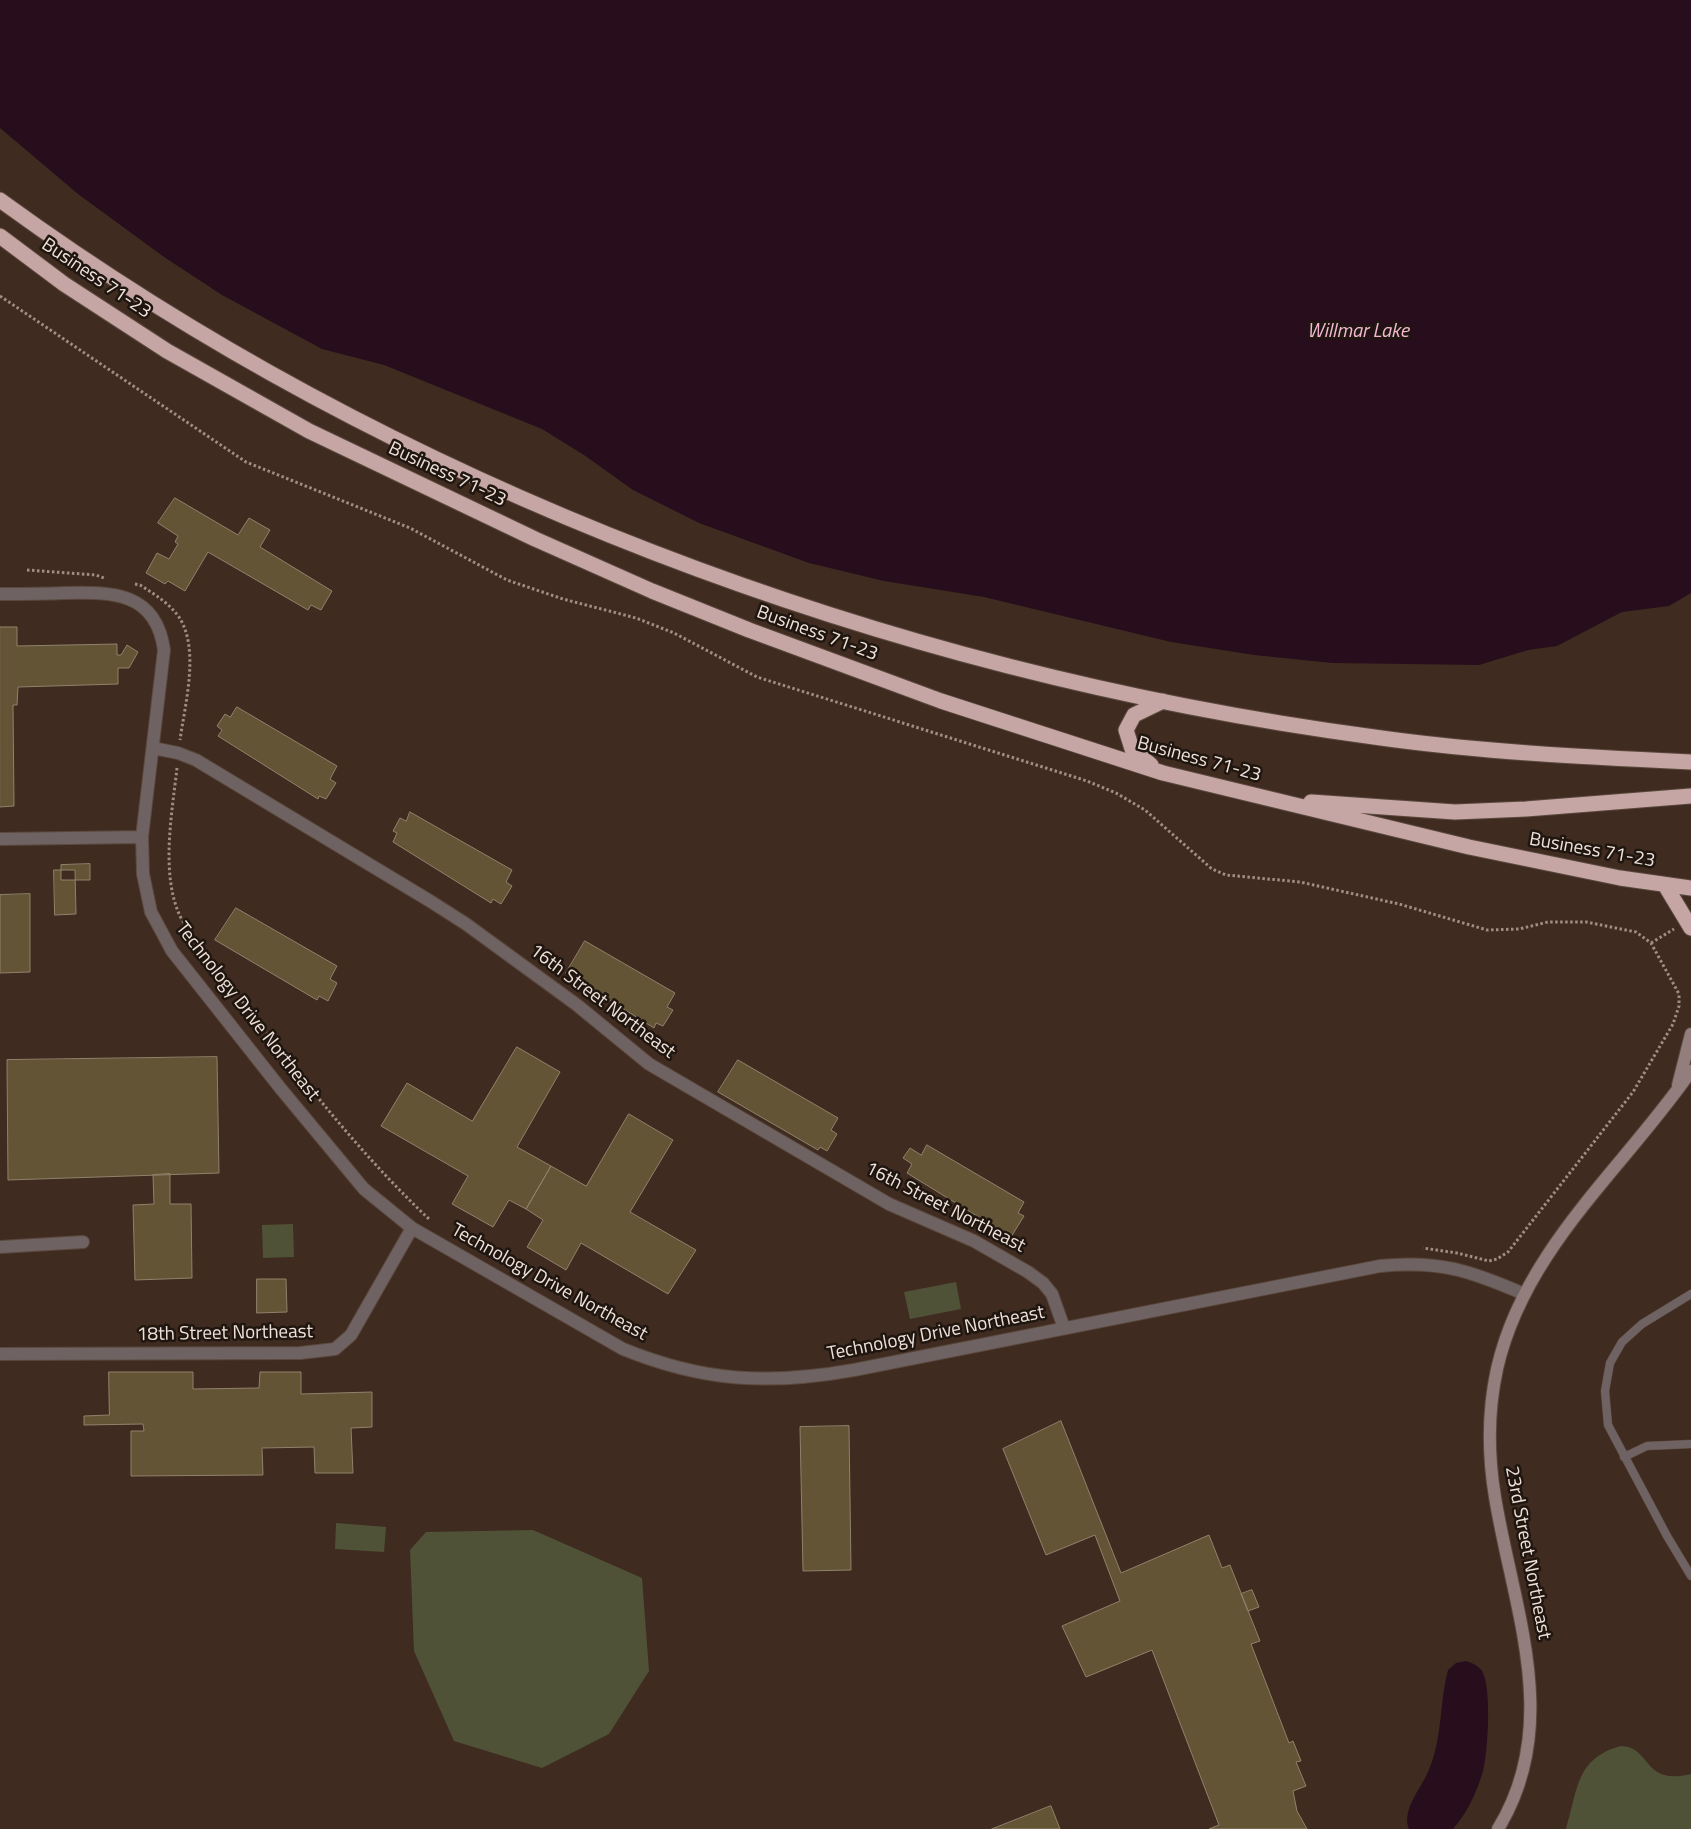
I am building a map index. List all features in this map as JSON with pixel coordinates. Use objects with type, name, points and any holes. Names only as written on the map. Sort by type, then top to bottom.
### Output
[{"type":"highway","name":"Business 71-23","points":[[0,200],[74,254],[166,313],[232,351],[404,443],[628,542],[816,610],[924,644],[1005,665],[1162,700],[1327,731],[1405,742],[1545,755],[1691,762]]},
{"type":"highway","name":"Business 71-23","points":[[0,236],[64,284],[167,351],[242,395],[309,431],[535,539],[652,591],[834,662],[1047,737],[1163,773],[1469,847],[1620,878],[1691,888]]},
{"type":"highway","points":[[1162,700],[1134,714],[1126,730],[1129,743],[1138,756],[1163,773]]},
{"type":"highway","points":[[1220,788],[1337,805],[1455,812],[1526,809],[1691,796]]},
{"type":"highway","points":[[1665,884],[1684,927]]},
{"type":"street","name":"Technology Drive Northeast","points":[[0,594],[106,594],[134,600],[144,607],[158,626],[164,650],[142,837],[143,874],[151,912],[172,951],[201,990],[350,1173],[374,1198],[412,1228],[616,1345],[657,1362],[709,1374],[759,1380],[800,1379],[1356,1270],[1398,1264],[1427,1264],[1463,1270],[1482,1275],[1524,1294]]},
{"type":"street","name":"16th Street Northeast","points":[[152,748],[178,753],[196,760],[459,919],[577,1005],[649,1064],[889,1204],[974,1241],[1028,1272],[1043,1283],[1052,1294],[1064,1328]]},
{"type":"street","points":[[0,839],[142,837]]},
{"type":"street","name":"23rd Street Northeast","points":[[1675,1094],[1691,1034]]},
{"type":"street","name":"23rd Street Northeast","points":[[1498,1829],[1510,1805],[1523,1770],[1530,1730],[1532,1696],[1526,1646],[1495,1497],[1490,1446],[1490,1420],[1493,1395],[1502,1351],[1513,1317],[1524,1294],[1569,1224],[1675,1094],[1691,1071]]},
{"type":"street","name":"18th Street Northeast","points":[[0,1354],[300,1353],[335,1349],[351,1335],[361,1320],[412,1228]]},
{"type":"street","points":[[0,1247],[83,1242]]},
{"type":"lane","points":[[1691,1294],[1642,1324],[1622,1342],[1610,1363],[1605,1391],[1608,1426],[1691,1576]]},
{"type":"lane","points":[[1624,1457],[1647,1446],[1691,1444]]},
{"type":"path","points":[[0,296],[246,462],[336,496],[410,528],[516,584],[563,600],[636,618],[674,632],[757,677],[1087,781],[1116,793],[1145,810],[1212,870],[1226,875],[1284,879],[1327,888],[1399,904],[1487,930],[1519,929],[1548,922],[1586,922],[1636,932],[1651,943],[1679,994],[1677,1014],[1656,1056],[1633,1092],[1600,1137],[1508,1252],[1497,1259],[1489,1261],[1457,1252],[1419,1248]]},
{"type":"path","points":[[27,570],[96,575],[112,580]]},
{"type":"path","points":[[127,583],[140,585],[170,606],[180,619],[188,639],[191,656],[178,753],[170,844],[173,892],[181,916],[196,941],[341,1127],[389,1181],[431,1221]]},
{"type":"path","points":[[1651,943],[1684,927]]},
{"type":"green space","points":[[293,1224],[294,1257],[263,1258],[262,1225]]},
{"type":"green space","points":[[956,1282],[961,1309],[910,1319],[904,1292]]},
{"type":"green space","points":[[336,1523],[386,1527],[384,1552],[335,1549]]},
{"type":"green space","points":[[533,1530],[642,1578],[649,1671],[609,1734],[542,1768],[454,1741],[414,1651],[410,1550],[426,1532]]},
{"type":"green space","points":[[1621,1746],[1638,1752],[1655,1771],[1664,1775],[1691,1774],[1691,1829],[1566,1829],[1577,1788],[1587,1767],[1595,1758],[1606,1751]]},
{"type":"water","name":"Willmar Lake","points":[[0,0],[1691,0],[1691,593],[1669,606],[1622,612],[1557,646],[1528,650],[1479,665],[1332,663],[1254,655],[1171,642],[984,597],[884,581],[809,563],[699,523],[633,490],[584,455],[542,429],[384,365],[322,349],[222,295],[164,257],[78,194],[0,128]]},
{"type":"water","points":[[1466,1661],[1473,1663],[1482,1671],[1487,1690],[1488,1735],[1481,1779],[1467,1809],[1453,1829],[1409,1829],[1407,1822],[1410,1807],[1433,1759],[1439,1734],[1448,1670],[1456,1663]]},
{"type":"building","points":[[175,498],[238,535],[249,518],[270,530],[260,547],[332,591],[321,610],[311,605],[308,610],[208,552],[185,591],[168,581],[165,584],[146,573],[157,553],[169,559],[178,544],[175,542],[178,536],[158,523]]},
{"type":"building","points":[[0,627],[17,627],[17,646],[117,644],[117,655],[121,655],[127,645],[138,652],[129,668],[118,668],[118,684],[18,687],[17,705],[13,705],[14,806],[0,807]]},
{"type":"building","points":[[237,707],[337,766],[330,779],[336,783],[326,799],[319,796],[318,799],[218,736],[222,730],[217,726],[225,714],[230,717]]},
{"type":"building","points":[[410,812],[512,870],[506,882],[512,886],[501,904],[493,899],[491,903],[393,842],[397,833],[393,831],[400,818],[406,821]]},
{"type":"building","points":[[90,864],[90,880],[61,880],[61,865]]},
{"type":"building","points":[[54,870],[75,870],[76,914],[55,915]]},
{"type":"building","points":[[30,894],[30,972],[0,973],[0,895]]},
{"type":"building","points":[[236,908],[337,966],[330,979],[337,983],[328,1001],[319,996],[317,1000],[215,940]]},
{"type":"building","points":[[585,941],[675,993],[667,1007],[673,1010],[663,1026],[656,1023],[654,1028],[566,973]]},
{"type":"building","points":[[517,1047],[560,1072],[517,1147],[551,1166],[526,1209],[509,1200],[493,1227],[452,1204],[468,1176],[381,1126],[407,1083],[472,1121]]},
{"type":"building","points":[[217,1057],[219,1173],[8,1180],[7,1060]]},
{"type":"building","points":[[738,1060],[838,1118],[831,1130],[837,1134],[827,1151],[820,1147],[818,1150],[718,1092]]},
{"type":"building","points":[[629,1114],[673,1140],[630,1212],[696,1250],[668,1294],[581,1243],[566,1270],[527,1247],[543,1220],[526,1209],[551,1166],[586,1186]]},
{"type":"building","points":[[927,1145],[1024,1202],[1018,1213],[1024,1216],[1011,1237],[907,1173],[912,1164],[903,1158],[910,1148],[921,1155]]},
{"type":"building","points":[[170,1174],[170,1204],[191,1204],[192,1278],[135,1280],[133,1205],[154,1204],[153,1175]]},
{"type":"building","points":[[257,1279],[286,1279],[287,1312],[257,1313]]},
{"type":"building","points":[[109,1372],[193,1372],[193,1389],[259,1388],[260,1372],[301,1372],[301,1394],[372,1392],[372,1427],[351,1428],[353,1473],[315,1473],[314,1447],[262,1448],[263,1475],[131,1476],[131,1431],[144,1431],[143,1424],[84,1425],[84,1416],[109,1415]]},
{"type":"building","points":[[1061,1421],[1121,1573],[1209,1535],[1222,1568],[1230,1565],[1260,1641],[1251,1644],[1289,1743],[1293,1741],[1301,1761],[1296,1762],[1306,1786],[1293,1791],[1297,1811],[1307,1829],[1209,1829],[1219,1825],[1152,1650],[1086,1677],[1062,1626],[1120,1601],[1095,1535],[1046,1555],[1003,1449]]},
{"type":"building","points":[[849,1426],[851,1570],[803,1571],[800,1427]]},
{"type":"building","points":[[1252,1590],[1259,1607],[1248,1611],[1241,1594]]},
{"type":"building","points":[[1051,1806],[1060,1829],[992,1829]]}]
